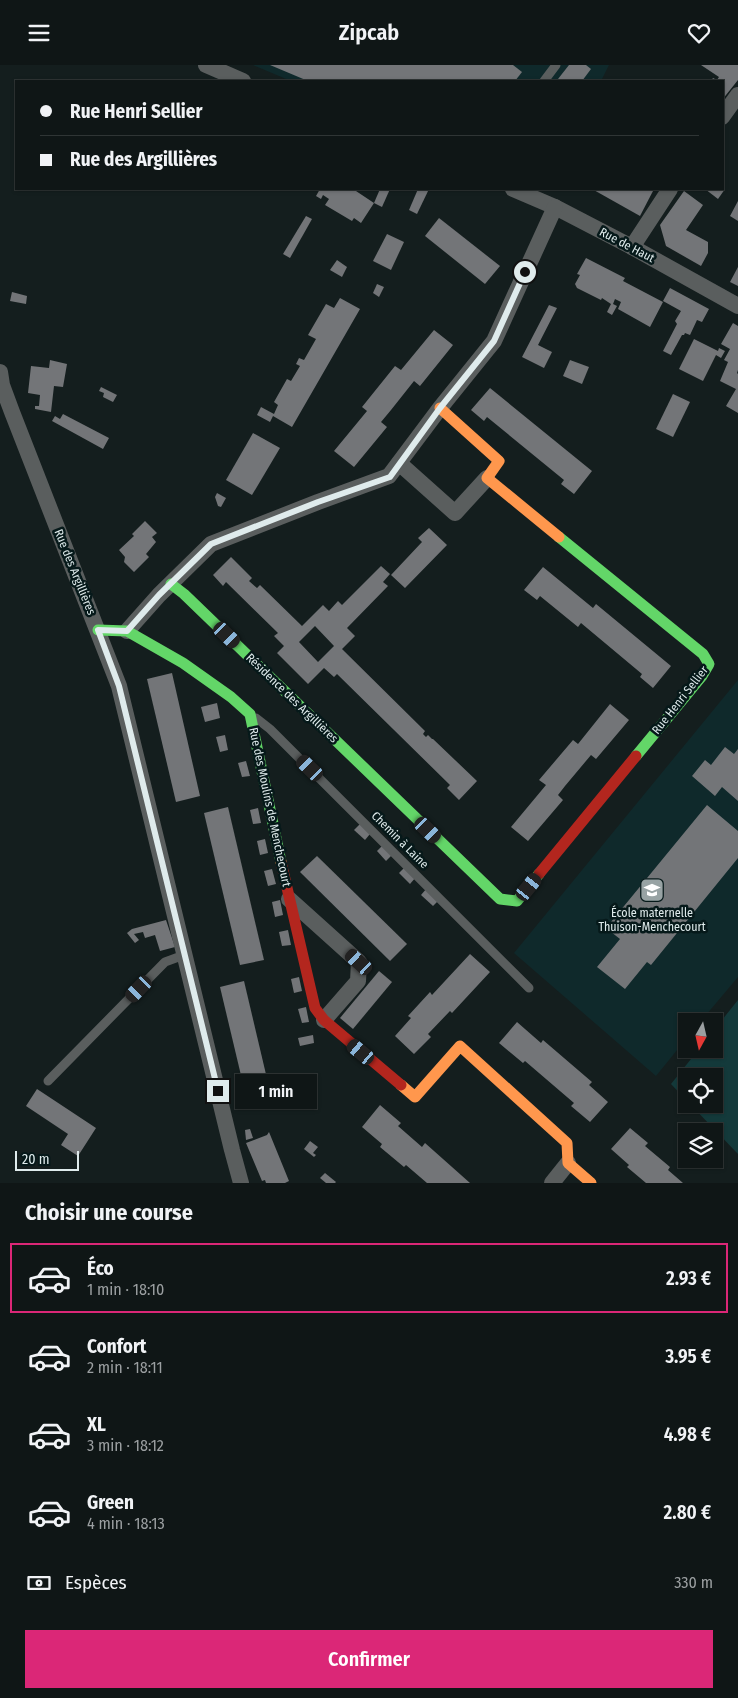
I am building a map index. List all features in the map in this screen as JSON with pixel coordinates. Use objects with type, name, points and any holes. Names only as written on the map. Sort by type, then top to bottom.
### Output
[{"type":"street","points":[[206,65],[241,80]]},
{"type":"street","points":[[724,114],[738,95]]},
{"type":"street","name":"Rue de Haut","points":[[515,190],[555,207],[632,247],[738,306]]},
{"type":"street","points":[[632,247],[669,190]]},
{"type":"street","points":[[127,631],[170,584],[211,544],[318,502],[390,477],[440,408],[494,341],[555,207]]},
{"type":"street","name":"Rue des Argillières","points":[[0,372],[2,385],[12,412],[119,686],[232,1150],[242,1183]]},
{"type":"street","points":[[399,463],[454,513],[488,478],[498,461],[440,408]]},
{"type":"street","name":"Rue Henri Sellier","points":[[488,478],[703,654],[709,664],[702,676],[517,901],[500,899]]},
{"type":"street","name":"Résidence des Argillières","points":[[170,584],[191,601],[500,899]]},
{"type":"street","name":"Rue des Moulins de Menchecourt","points":[[98,630],[127,631],[183,663],[231,697],[250,714],[289,899],[315,1008],[324,1020],[415,1097],[460,1046],[567,1143],[568,1163]]},
{"type":"street","name":"Rue des Moulins de Menchecourt","points":[[289,899],[359,962],[358,981],[324,1020]]},
{"type":"street","points":[[552,1183],[568,1163],[591,1183]]},
{"type":"lane","points":[[545,80],[556,65]]},
{"type":"lane","name":"Chemin à Laine","points":[[250,714],[270,729],[337,794],[529,989]]},
{"type":"lane","points":[[48,1081],[165,963],[184,955]]},
{"type":"shaded area","points":[[253,65],[609,65],[602,80],[289,80]]},
{"type":"shaded area","name":"École maternelle Thuison-Menchecourt","points":[[738,680],[738,977],[708,1013],[678,1013],[678,1049],[656,1076],[514,953]]},
{"type":"shaded area","points":[[738,1000],[738,1154],[723,1138],[723,1123],[708,1123],[699,1113],[723,1113],[723,1068],[684,1068],[692,1058],[723,1058],[723,1019]]},
{"type":"shaded area","points":[[678,1075],[678,1091],[671,1084]]},
{"type":"building","points":[[270,65],[513,65],[522,72],[516,80],[306,80]]},
{"type":"building","points":[[569,65],[586,65],[591,69],[583,80],[558,79]]},
{"type":"building","points":[[701,65],[738,65],[738,80],[724,98],[724,80],[717,80],[719,77]]},
{"type":"building","points":[[725,189],[718,199],[706,190]]},
{"type":"building","points":[[319,190],[354,190],[374,203],[361,223],[354,218],[352,221],[325,205],[329,199],[323,195],[321,199],[316,196]]},
{"type":"building","points":[[380,190],[390,190],[382,207],[374,203]]},
{"type":"building","points":[[418,190],[429,190],[417,214],[409,210]]},
{"type":"building","points":[[594,190],[653,191],[640,216]]},
{"type":"building","points":[[684,191],[703,205],[686,230],[708,242],[708,253],[701,266],[666,246],[660,225]]},
{"type":"building","points":[[738,201],[738,221],[730,216]]},
{"type":"building","points":[[306,216],[312,219],[290,258],[283,254]]},
{"type":"building","points":[[439,218],[500,266],[485,284],[425,236]]},
{"type":"building","points":[[387,234],[404,242],[391,270],[373,261]]},
{"type":"building","points":[[586,258],[625,278],[623,281],[663,302],[650,327],[618,309],[621,302],[615,299],[613,304],[617,306],[612,315],[607,312],[611,304],[602,298],[601,300],[577,288],[575,284],[580,275],[577,274]]},
{"type":"building","points":[[337,260],[347,267],[342,277],[330,270]]},
{"type":"building","points":[[738,267],[738,286],[730,282]]},
{"type":"building","points":[[377,284],[384,287],[379,297],[373,293]]},
{"type":"building","points":[[670,288],[709,309],[702,322],[697,320],[690,335],[685,333],[682,335],[671,355],[663,351],[677,324],[675,321],[681,311],[663,301]]},
{"type":"building","points":[[12,292],[27,296],[26,304],[10,301]]},
{"type":"building","points":[[340,298],[360,309],[292,427],[273,416],[270,422],[257,415],[261,407],[274,414],[278,405],[274,402],[287,379],[291,381],[300,366],[296,364],[299,358],[304,360],[316,339],[308,335],[326,304],[334,308]]},
{"type":"building","points":[[549,305],[557,308],[538,345],[552,352],[544,368],[522,357]]},
{"type":"building","points":[[733,323],[738,326],[738,413],[726,406],[736,389],[720,381],[728,362],[724,360],[730,349],[721,344]]},
{"type":"building","points":[[434,330],[453,345],[420,386],[414,381],[381,422],[387,427],[354,467],[334,451],[367,411],[362,407],[395,366],[401,370]]},
{"type":"building","points":[[694,339],[718,351],[719,348],[725,351],[721,358],[716,355],[703,381],[679,369]]},
{"type":"building","points":[[50,360],[67,364],[63,387],[54,386],[51,412],[35,409],[35,406],[39,406],[40,395],[28,393],[31,366],[49,368]]},
{"type":"building","points":[[570,360],[589,367],[582,384],[563,376]]},
{"type":"building","points":[[101,387],[117,395],[113,402],[103,397],[104,393],[99,391]]},
{"type":"building","points":[[490,388],[592,471],[574,494],[561,484],[564,480],[487,417],[484,421],[471,410]]},
{"type":"building","points":[[673,394],[690,402],[673,437],[656,429]]},
{"type":"building","points":[[63,414],[109,438],[103,449],[52,421],[55,416],[60,419]]},
{"type":"building","points":[[253,433],[280,448],[252,495],[226,480]]},
{"type":"building","points":[[217,493],[226,498],[221,507],[218,506],[215,497]]},
{"type":"building","points":[[145,521],[157,533],[152,537],[156,542],[146,554],[149,557],[134,572],[124,562],[125,557],[119,550],[134,536],[132,534]]},
{"type":"building","points":[[429,528],[447,545],[405,588],[391,575],[422,542],[418,538]]},
{"type":"building","points":[[231,557],[252,578],[249,581],[257,588],[260,585],[302,626],[323,605],[329,611],[338,601],[342,605],[381,566],[390,574],[383,582],[388,586],[347,628],[355,636],[342,649],[425,731],[423,734],[426,737],[428,735],[433,739],[477,781],[459,800],[447,788],[450,785],[337,674],[334,677],[324,668],[308,684],[277,653],[284,646],[274,636],[278,633],[226,582],[223,586],[213,575]],"holes":[[[315,626],[334,646],[318,662],[299,642]]]},
{"type":"building","points":[[543,567],[593,608],[596,604],[671,666],[653,688],[640,677],[642,674],[581,623],[578,627],[540,596],[537,600],[524,590]]},
{"type":"building","points":[[172,673],[200,796],[176,802],[147,679]]},
{"type":"building","points":[[217,703],[220,718],[205,722],[201,707]]},
{"type":"building","points":[[610,704],[629,720],[596,759],[591,755],[565,786],[558,795],[563,800],[528,841],[511,827],[546,785],[539,780],[573,740],[578,744]]},
{"type":"building","points":[[225,735],[228,750],[220,752],[216,737]]},
{"type":"building","points":[[725,747],[734,754],[738,749],[738,801],[722,787],[715,796],[692,776],[705,760],[711,765]]},
{"type":"building","points":[[246,761],[250,776],[242,777],[238,763]]},
{"type":"building","points":[[707,805],[738,831],[738,858],[651,965],[647,962],[625,989],[597,967],[620,939],[606,928]]},
{"type":"building","points":[[228,807],[264,960],[240,965],[204,813]]},
{"type":"building","points":[[258,808],[261,823],[253,824],[250,810]]},
{"type":"building","points":[[360,824],[370,834],[365,840],[354,830]]},
{"type":"building","points":[[265,839],[268,853],[260,855],[257,841]]},
{"type":"building","points":[[382,846],[392,855],[386,861],[377,851]]},
{"type":"building","points":[[317,856],[407,944],[390,961],[300,872]]},
{"type":"building","points":[[405,867],[416,877],[410,884],[399,873]]},
{"type":"building","points":[[272,869],[276,884],[268,886],[264,871]]},
{"type":"building","points":[[427,888],[439,900],[433,906],[421,895]]},
{"type":"building","points":[[280,900],[283,915],[275,917],[272,902]]},
{"type":"building","points":[[166,920],[175,947],[160,951],[155,935],[145,938],[143,932],[134,934],[139,940],[135,943],[127,933],[132,929]]},
{"type":"building","points":[[288,930],[291,945],[282,946],[279,932]]},
{"type":"building","points":[[470,954],[490,972],[452,1013],[450,1011],[428,1034],[431,1037],[414,1054],[395,1036],[411,1018],[408,1016],[430,992],[432,995]]},
{"type":"building","points":[[379,971],[392,982],[353,1029],[340,1018]]},
{"type":"building","points":[[299,977],[302,991],[294,993],[291,979]]},
{"type":"building","points":[[244,981],[273,1104],[249,1109],[220,987]]},
{"type":"building","points":[[306,1007],[309,1022],[302,1023],[298,1009]]},
{"type":"building","points":[[517,1022],[541,1043],[543,1040],[592,1082],[589,1085],[608,1102],[590,1122],[571,1106],[574,1103],[525,1061],[523,1063],[499,1043]]},
{"type":"building","points":[[313,1035],[314,1043],[300,1046],[298,1038]]},
{"type":"building","points":[[300,1082],[306,1087],[297,1098],[291,1094]]},
{"type":"building","points":[[37,1089],[96,1128],[78,1156],[61,1145],[68,1134],[26,1106]]},
{"type":"building","points":[[380,1105],[401,1123],[398,1126],[422,1147],[425,1143],[470,1183],[427,1183],[406,1165],[404,1167],[380,1147],[382,1144],[362,1127]]},
{"type":"building","points":[[630,1128],[648,1143],[645,1146],[670,1167],[668,1170],[683,1183],[646,1183],[627,1167],[629,1165],[611,1149]]},
{"type":"building","points":[[250,1129],[253,1138],[246,1140],[245,1130]]},
{"type":"building","points":[[269,1132],[289,1181],[285,1183],[266,1183],[265,1180],[262,1181],[246,1143],[267,1135]]},
{"type":"building","points":[[310,1141],[318,1147],[313,1153],[316,1155],[314,1157],[304,1149]]},
{"type":"building","points":[[325,1173],[336,1182],[326,1183],[320,1178]]},
{"type":"traffic: fast","points":[[559,537],[703,654],[709,664],[702,676],[636,756]]},
{"type":"traffic: fast","points":[[171,584],[184,594],[500,899],[517,901],[539,874]]},
{"type":"traffic: fast","points":[[98,630],[127,631],[183,663],[231,697],[250,714],[281,862]]},
{"type":"traffic: slow","points":[[440,408],[499,461],[487,478],[559,537]]},
{"type":"traffic: slow","points":[[401,1085],[415,1097],[460,1046],[567,1143],[568,1163],[591,1183]]},
{"type":"traffic: jam","points":[[539,874],[636,756]]},
{"type":"traffic: jam","points":[[281,862],[315,1008],[324,1020],[401,1085]]},
{"type":"place","name":"École maternelle Thuison-Menchecourt","points":[[652,890]]},
{"type":"route","points":[[218,1091],[119,686],[98,630],[127,631],[159,595],[211,544],[318,502],[390,477],[440,408],[494,341],[525,272]]}]
